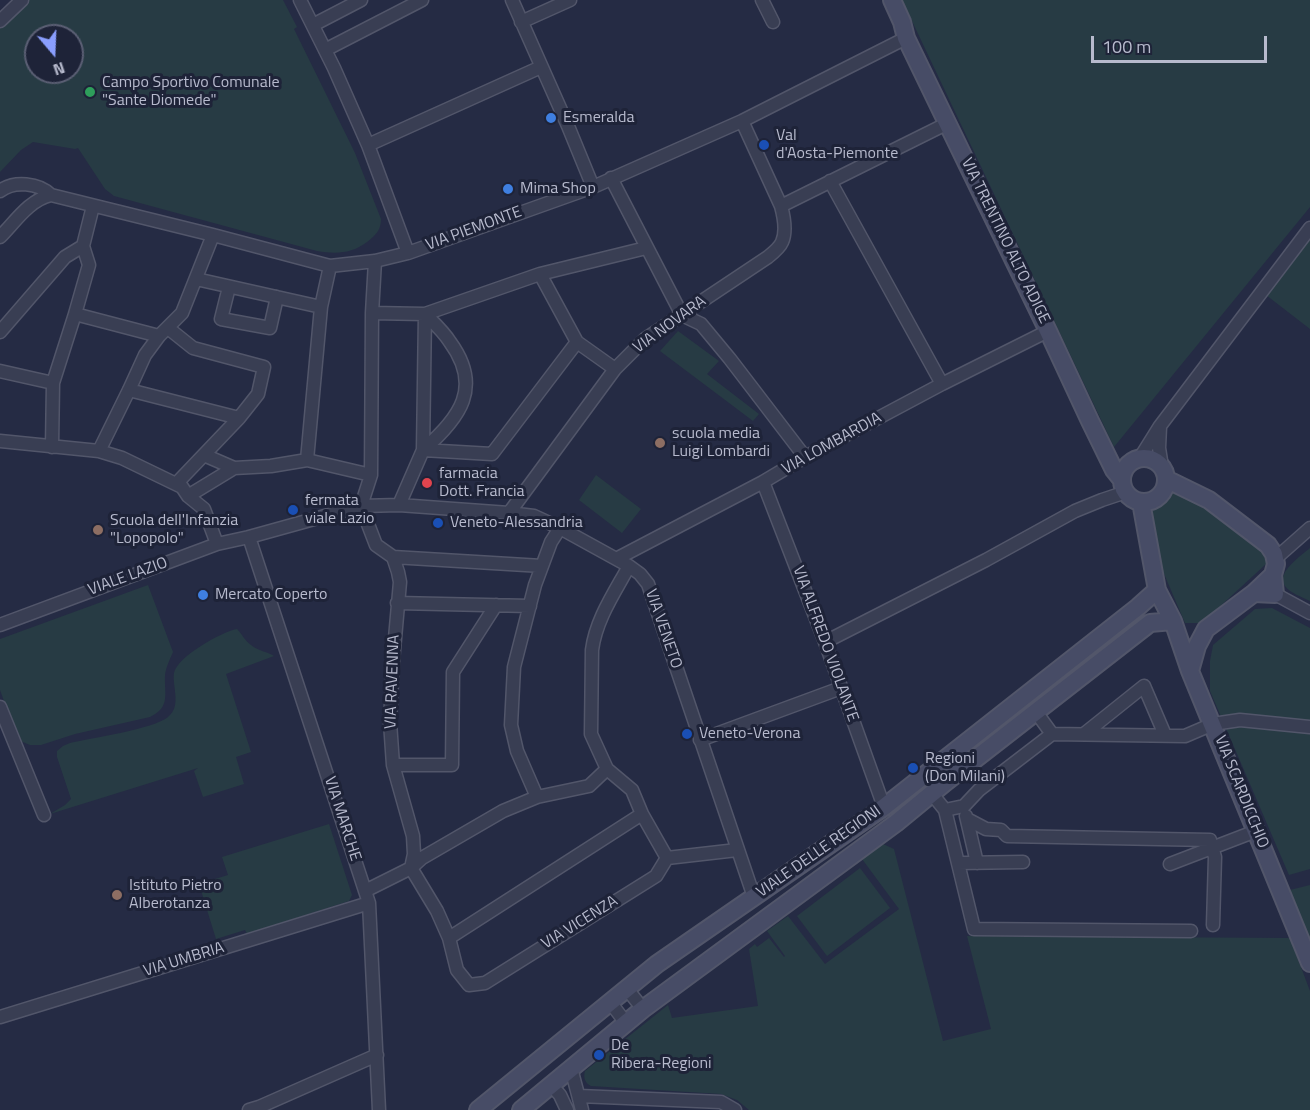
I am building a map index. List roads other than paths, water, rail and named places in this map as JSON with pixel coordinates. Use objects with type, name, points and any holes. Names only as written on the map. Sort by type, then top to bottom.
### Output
[{"type":"street","points":[[0,21],[22,0]]},
{"type":"street","points":[[300,0],[368,146],[408,253]]},
{"type":"street","points":[[313,25],[361,0]]},
{"type":"street","points":[[325,50],[422,0]]},
{"type":"street","points":[[512,0],[593,187]]},
{"type":"street","points":[[522,22],[570,0]]},
{"type":"street","points":[[762,0],[773,22]]},
{"type":"street","points":[[881,0],[893,25],[906,38]]},
{"type":"street","points":[[892,0],[902,21],[906,38]]},
{"type":"street","name":"VIA PIEMONTE","points":[[0,191],[7,186],[22,184],[45,190],[51,195],[330,266],[375,261],[408,253],[593,187],[742,121],[906,38]]},
{"type":"street","name":"VIA TRENTINO ALTO ADIGE","points":[[906,38],[1114,470],[1124,486]]},
{"type":"street","points":[[368,146],[541,67]]},
{"type":"street","name":"VIA NOVARA","points":[[509,513],[615,369],[645,339],[768,257],[782,243],[784,216],[781,206],[742,121]]},
{"type":"street","points":[[781,206],[948,123]]},
{"type":"street","points":[[611,178],[682,315],[701,324],[805,457]]},
{"type":"street","points":[[830,181],[942,384]]},
{"type":"street","points":[[0,237],[33,202],[51,195]]},
{"type":"street","points":[[52,447],[53,383],[89,265],[83,246],[93,206]]},
{"type":"street","points":[[1160,426],[1159,448],[1166,485],[1159,496],[1142,502],[1135,500],[1124,486],[1125,468],[1135,461],[1160,426],[1310,228]]},
{"type":"street","points":[[99,451],[145,355],[182,313],[213,235]]},
{"type":"street","points":[[0,332],[65,257],[83,246]]},
{"type":"street","points":[[372,313],[425,314],[540,274],[646,248]]},
{"type":"street","points":[[375,261],[372,313],[371,475],[361,506],[376,545],[393,557],[542,566]]},
{"type":"street","points":[[307,460],[321,307],[330,266]]},
{"type":"street","points":[[540,274],[577,342],[615,369]]},
{"type":"street","points":[[196,279],[321,307]]},
{"type":"street","points":[[229,287],[221,320],[270,328],[277,297]]},
{"type":"street","points":[[75,314],[164,332],[193,348],[264,367],[258,394],[239,418],[176,484]]},
{"type":"street","points":[[399,505],[423,450],[425,314]]},
{"type":"street","points":[[423,450],[453,420],[465,398],[467,387],[466,376],[457,352],[425,314]]},
{"type":"street","name":"VIA LOMBARDIA","points":[[618,558],[764,482],[805,457],[942,384],[1048,331]]},
{"type":"street","points":[[423,450],[492,454],[577,342]]},
{"type":"street","points":[[0,371],[53,383]]},
{"type":"street","points":[[129,390],[239,418]]},
{"type":"street","points":[[0,441],[99,451],[122,458],[182,487],[188,496],[204,509],[217,544]]},
{"type":"street","name":"VIA TRENTINO ALTO ADIGE","points":[[1102,444],[1135,461]]},
{"type":"street","points":[[204,455],[234,468],[271,466],[307,460],[371,475]]},
{"type":"street","points":[[1135,461],[1153,459],[1164,473],[1209,500],[1268,545],[1274,554],[1275,594]]},
{"type":"street","points":[[188,496],[234,468]]},
{"type":"street","name":"VIA ALFREDO VIOLANTE","points":[[764,482],[825,642],[884,807]]},
{"type":"street","points":[[825,642],[1102,500],[1124,486]]},
{"type":"street","points":[[1142,502],[1157,591],[1173,621],[1181,630],[1193,633],[1206,629],[1254,593],[1274,567],[1310,528]]},
{"type":"street","name":"VIA VENETO","points":[[361,506],[399,505],[534,516],[618,558],[640,574],[648,584],[754,897]]},
{"type":"street","name":"VIALE LAZIO","points":[[0,625],[217,544],[361,506]]},
{"type":"street","points":[[537,797],[517,751],[511,725],[514,667],[542,566],[551,542],[560,528]]},
{"type":"street","name":"VIA MARCHE","points":[[249,537],[367,897],[380,1110]]},
{"type":"street","name":"VIA RAVENNA","points":[[393,557],[400,582],[390,722],[393,765],[413,836],[414,854],[411,867]]},
{"type":"street","points":[[629,566],[599,621],[594,637],[591,734],[607,769],[632,790],[642,814],[667,858],[737,850]]},
{"type":"street","name":"VIALE DELLE REGIONI","points":[[478,1110],[657,964],[884,807],[1157,591]]},
{"type":"street","points":[[1254,593],[1275,594],[1310,613]]},
{"type":"street","points":[[397,603],[530,606]]},
{"type":"street","points":[[393,765],[452,765],[453,672],[496,605]]},
{"type":"street","name":"VIALE DELLE REGIONI","points":[[521,1110],[643,1009],[896,823],[1150,623],[1173,621]]},
{"type":"street","name":"VIA SCARDICCHIO","points":[[1173,621],[1190,671],[1310,963]]},
{"type":"street","points":[[1190,671],[1197,646],[1206,629]]},
{"type":"street","points":[[1084,734],[1144,686],[1165,735]]},
{"type":"street","points":[[700,740],[841,688]]},
{"type":"street","points":[[0,707],[44,815]]},
{"type":"street","points":[[1036,712],[1052,734]]},
{"type":"street","points":[[945,810],[964,806],[979,790],[1052,734],[1185,736],[1213,724],[1240,720],[1310,727]]},
{"type":"street","name":"VIA UMBRIA","points":[[0,1017],[367,897],[422,858],[503,811],[537,797],[589,786],[607,769]]},
{"type":"street","points":[[932,794],[945,810],[974,929],[1191,931]]},
{"type":"street","points":[[964,806],[977,863]]},
{"type":"street","points":[[884,807],[896,823]]},
{"type":"street","points":[[449,938],[642,814]]},
{"type":"street","points":[[967,819],[986,829],[1001,830],[1007,836],[1210,840],[1214,847],[1215,857],[1213,925]]},
{"type":"street","points":[[1170,864],[1256,831]]},
{"type":"street","name":"VIA VICENZA","points":[[411,867],[437,911],[449,938],[457,970],[468,985],[485,983],[656,876],[667,858]]},
{"type":"street","points":[[958,863],[1023,862]]},
{"type":"street","points":[[627,988],[643,1009]]},
{"type":"street","points":[[610,1002],[626,1023]]},
{"type":"street","points":[[249,1110],[377,1055]]},
{"type":"street","points":[[571,1068],[582,1110]]},
{"type":"street","points":[[551,1085],[560,1095],[567,1110]]},
{"type":"street","points":[[579,1096],[721,1102],[735,1110]]},
{"type":"place","name":"Campo Sportivo Comunale \"Sante Diomede\"","points":[[90,92]]},
{"type":"place","name":"Esmeralda","points":[[551,118]]},
{"type":"place","name":"Val d'Aosta-Piemonte","points":[[764,145]]},
{"type":"place","name":"Mima Shop","points":[[508,189]]},
{"type":"place","name":"scuola media Luigi Lombardi","points":[[660,443]]},
{"type":"place","name":"farmacia Dott. Francia","points":[[427,483]]},
{"type":"place","name":"fermata viale Lazio","points":[[293,510]]},
{"type":"place","name":"Veneto-Alessandria","points":[[438,523]]},
{"type":"place","name":"Scuola dell'Infanzia \"Lopopolo\"","points":[[98,530]]},
{"type":"place","name":"Mercato Coperto","points":[[203,595]]},
{"type":"place","name":"Veneto-Verona","points":[[687,734]]},
{"type":"place","name":"Regioni (Don Milani)","points":[[913,768]]},
{"type":"place","name":"Istituto Pietro Alberotanza","points":[[117,895]]},
{"type":"place","name":"De Ribera-Regioni","points":[[599,1055]]}]
